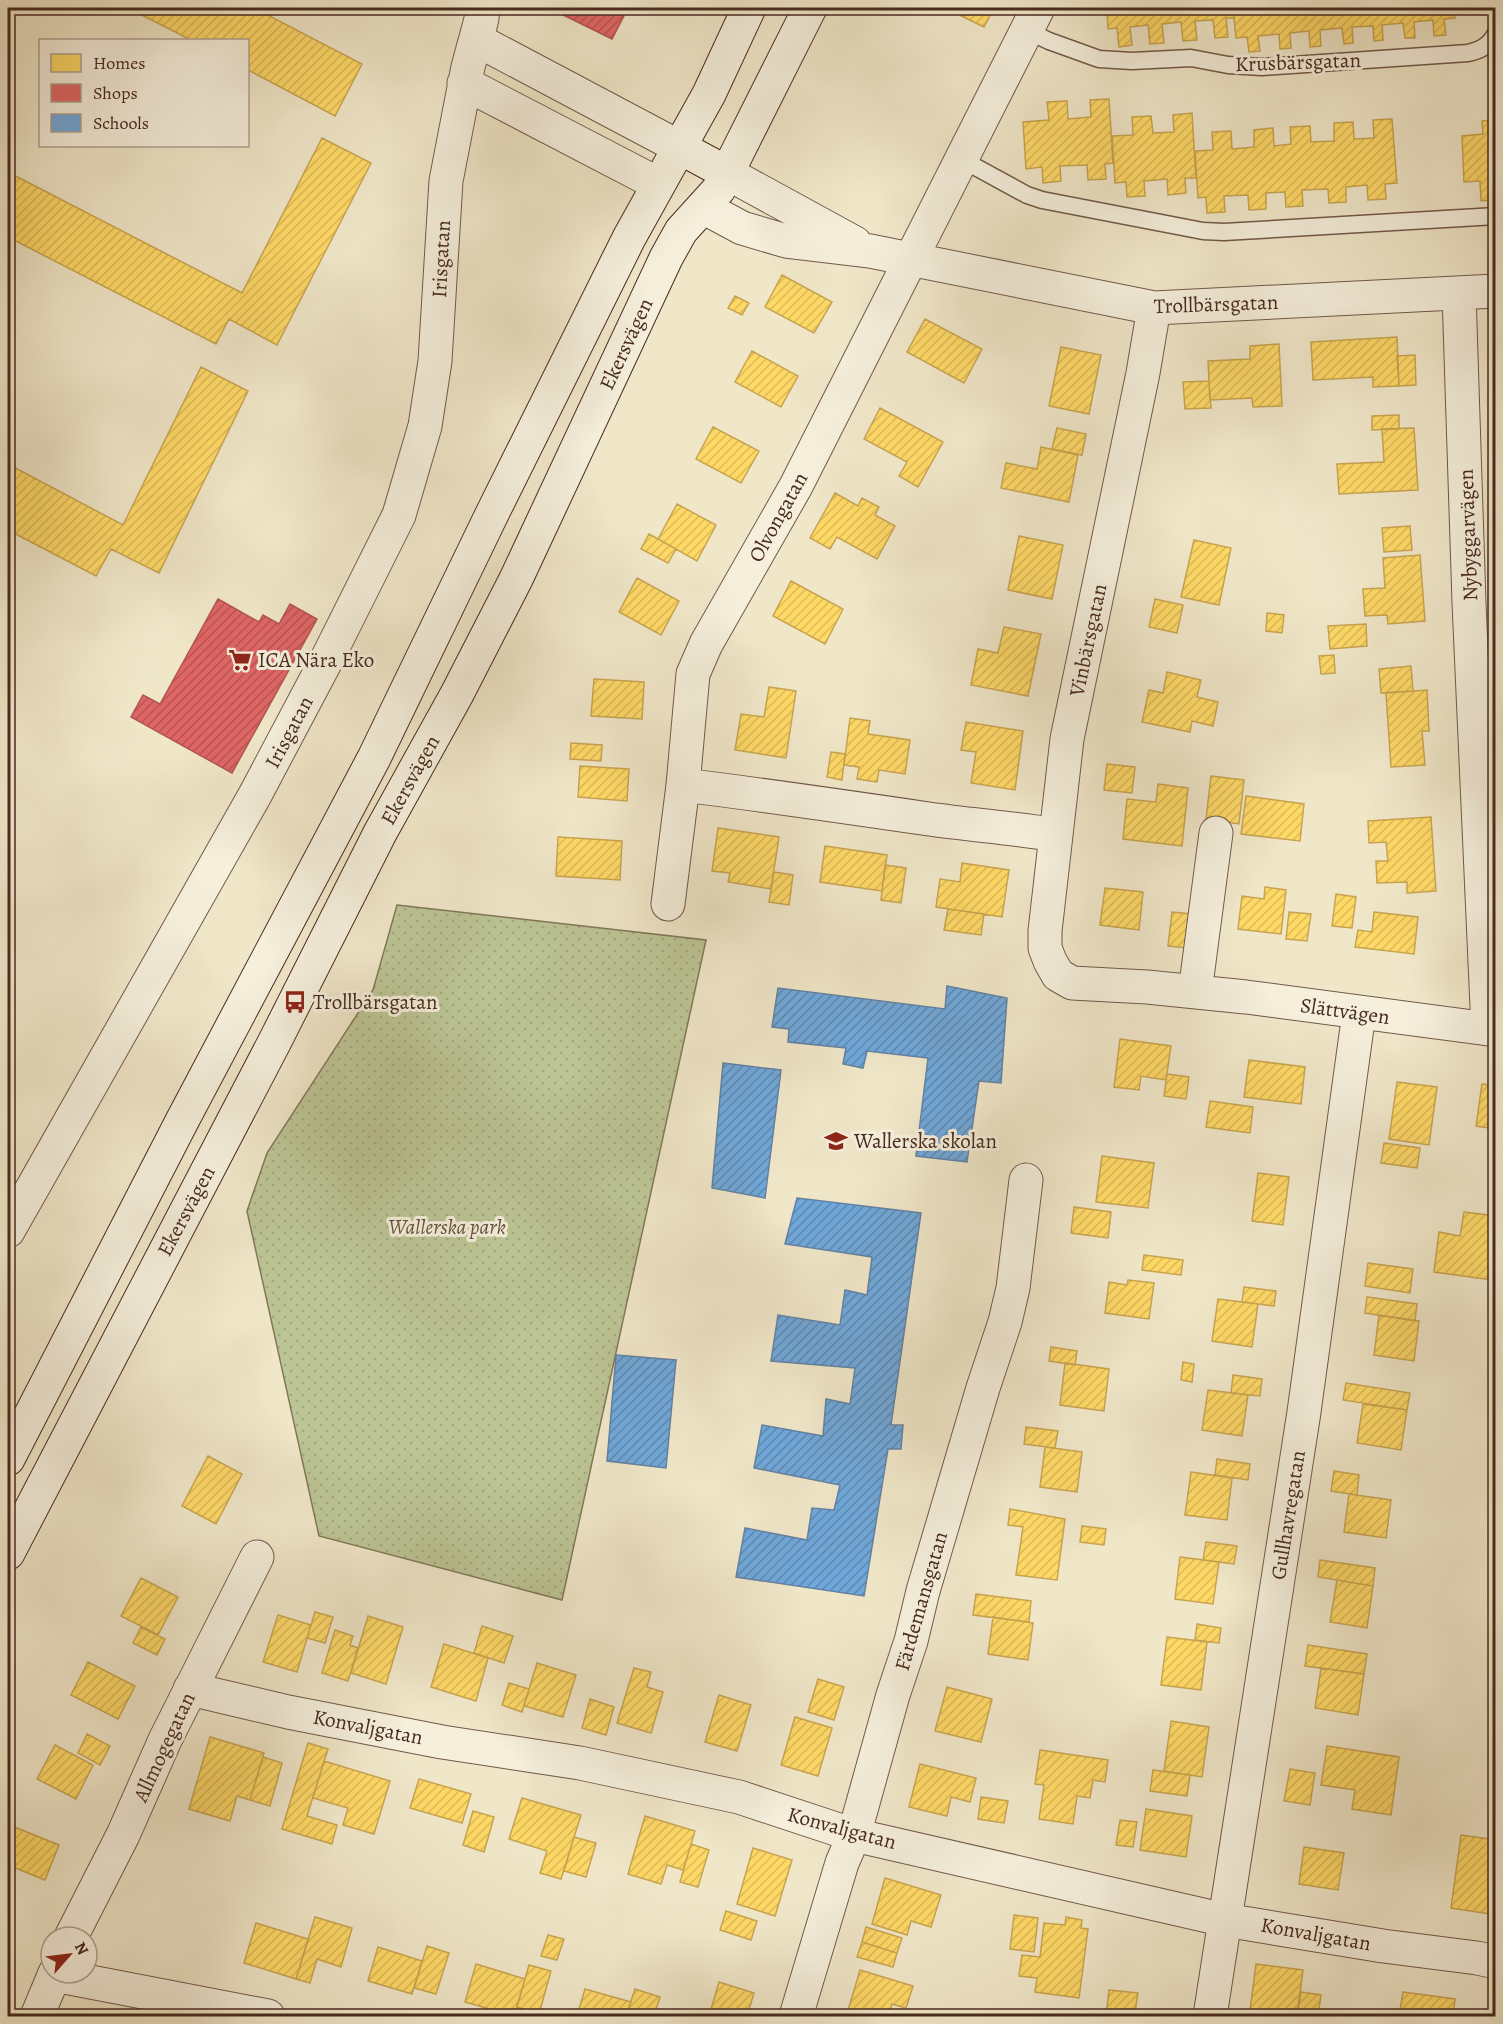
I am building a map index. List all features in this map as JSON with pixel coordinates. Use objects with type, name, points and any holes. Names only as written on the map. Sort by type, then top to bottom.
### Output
[{"type":"street","name":"Irisgatan","points":[[8,1231],[249,805],[327,659],[399,515],[425,426],[435,361],[446,181],[470,63],[484,8]]},
{"type":"street","name":"Ekersvägen","points":[[8,1459],[182,1121],[369,768],[496,505],[629,238],[709,94],[749,8]]},
{"type":"street","name":"Ekersvägen","points":[[8,1553],[275,1041],[380,833],[516,579],[666,258],[681,231],[719,189],[810,8]]},
{"type":"street","name":"Krusbärsgatan","points":[[910,259],[1032,19]]},
{"type":"street","points":[[470,63],[679,147]]},
{"type":"street","points":[[470,63],[658,184]]},
{"type":"street","name":"Trollbärsgatan","points":[[679,147],[870,251]]},
{"type":"street","name":"Trollbärsgatan","points":[[658,184],[742,228],[786,241],[870,251],[1154,308],[1496,291]]},
{"type":"street","name":"Olvongatan","points":[[668,904],[683,785],[693,674],[706,644],[796,486],[910,259]]},
{"type":"street","name":"Nybyggarvägen","points":[[1459,293],[1469,603],[1492,1030]]},
{"type":"street","name":"Vinbärsgatan","points":[[1057,974],[1045,948],[1045,940],[1068,739],[1143,373],[1154,308]]},
{"type":"street","points":[[683,785],[795,798],[1056,835]]},
{"type":"street","points":[[1195,992],[1216,833]]},
{"type":"street","name":"Slättvägen","points":[[1057,974],[1072,983],[1195,992],[1492,1030]]},
{"type":"street","name":"Gullhavregatan","points":[[1210,2016],[1304,1412],[1359,1013]]},
{"type":"street","name":"Färdemansgatan","points":[[796,2016],[842,1863],[854,1835],[893,1695],[911,1641],[923,1591],[1005,1322],[1013,1288],[1026,1180]]},
{"type":"street","name":"Allmogegatan","points":[[78,1925],[123,1835],[165,1740],[257,1557]]},
{"type":"street","name":"Konvaljgatan","points":[[190,1689],[288,1712],[442,1742],[580,1763],[740,1797],[854,1835],[1225,1920],[1496,1962]]},
{"type":"street","points":[[99,1983],[268,2016]]},
{"type":"street","points":[[37,2016],[50,1985]]},
{"type":"lane","name":"Krusbärsgatan","points":[[1032,19],[1049,41],[1099,59],[1132,61],[1191,58],[1227,65],[1262,67],[1468,53],[1480,50],[1491,42],[1496,33]]},
{"type":"lane","points":[[961,159],[1042,201],[1203,231],[1224,232],[1496,216]]},
{"type":"green space","name":"Wallerska park","points":[[397,905],[706,940],[562,1600],[319,1536],[247,1211],[267,1153],[373,990]]},
{"type":"building: Homes","points":[[128,8],[254,8],[362,64],[335,116],[249,71],[249,39],[189,39]]},
{"type":"building: Homes","points":[[945,8],[994,8],[984,27]]},
{"type":"building: Homes","points":[[1107,8],[1233,8],[1234,18],[1226,18],[1228,37],[1215,38],[1213,20],[1195,21],[1197,40],[1183,41],[1181,22],[1162,24],[1164,43],[1150,44],[1148,25],[1130,27],[1132,45],[1119,47],[1117,28],[1108,29]]},
{"type":"building: Homes","points":[[1233,8],[1454,8],[1455,18],[1444,19],[1446,35],[1434,36],[1433,20],[1414,22],[1415,38],[1405,38],[1403,23],[1382,25],[1383,40],[1374,41],[1373,26],[1352,27],[1353,43],[1344,44],[1342,28],[1320,30],[1321,46],[1310,47],[1309,31],[1290,33],[1291,48],[1280,49],[1279,34],[1258,36],[1260,51],[1249,52],[1247,37],[1236,38]]},
{"type":"building: Homes","points":[[1109,99],[1113,163],[1105,164],[1106,179],[1088,180],[1087,165],[1060,166],[1061,181],[1043,183],[1042,167],[1026,169],[1023,122],[1049,120],[1047,102],[1067,101],[1068,119],[1091,117],[1090,100]]},
{"type":"building: Homes","points":[[1192,113],[1196,178],[1185,178],[1186,193],[1168,195],[1167,179],[1144,181],[1145,196],[1127,197],[1126,182],[1115,183],[1112,136],[1133,135],[1132,117],[1151,116],[1153,133],[1174,132],[1173,115]]},
{"type":"building: Homes","points":[[1392,119],[1397,183],[1385,184],[1386,199],[1368,200],[1367,185],[1346,187],[1346,202],[1329,203],[1328,189],[1302,190],[1303,206],[1286,207],[1285,192],[1266,193],[1266,209],[1249,210],[1248,195],[1224,196],[1225,212],[1207,213],[1206,197],[1198,198],[1195,151],[1213,150],[1212,132],[1231,131],[1232,149],[1254,147],[1254,130],[1273,128],[1274,146],[1291,144],[1290,127],[1310,126],[1311,142],[1334,141],[1334,123],[1353,122],[1354,139],[1374,138],[1373,120]]},
{"type":"building: Homes","points":[[1496,120],[1496,180],[1493,180],[1495,200],[1481,201],[1480,181],[1464,182],[1462,136],[1483,134],[1482,121]]},
{"type":"building: Homes","points":[[322,138],[371,163],[277,345],[229,319],[216,344],[8,237],[8,172],[242,293]]},
{"type":"building: Homes","points":[[782,275],[832,302],[814,333],[765,307]]},
{"type":"building: Homes","points":[[735,296],[749,303],[742,315],[728,308]]},
{"type":"building: Homes","points":[[925,319],[982,349],[964,383],[907,352]]},
{"type":"building: Homes","points":[[1397,337],[1399,386],[1373,387],[1373,377],[1313,380],[1311,342]]},
{"type":"building: Homes","points":[[1279,344],[1282,406],[1253,407],[1252,398],[1210,400],[1208,361],[1250,359],[1250,346]]},
{"type":"building: Homes","points":[[1061,347],[1101,355],[1089,414],[1049,406]]},
{"type":"building: Homes","points":[[752,351],[798,376],[781,407],[735,382]]},
{"type":"building: Homes","points":[[1415,355],[1416,385],[1399,386],[1397,356]]},
{"type":"building: Homes","points":[[201,367],[248,391],[159,573],[111,549],[96,576],[8,530],[8,464],[123,525]]},
{"type":"building: Homes","points":[[1209,381],[1211,408],[1185,409],[1183,382]]},
{"type":"building: Homes","points":[[880,408],[943,442],[918,487],[899,476],[907,462],[864,439]]},
{"type":"building: Homes","points":[[1399,415],[1399,429],[1372,430],[1372,416]]},
{"type":"building: Homes","points":[[713,427],[759,451],[741,483],[696,459]]},
{"type":"building: Homes","points":[[1057,428],[1086,434],[1082,455],[1052,449]]},
{"type":"building: Homes","points":[[1414,428],[1418,490],[1339,494],[1337,464],[1384,462],[1382,429]]},
{"type":"building: Homes","points":[[1041,447],[1078,455],[1069,502],[1001,488],[1006,463],[1037,469]]},
{"type":"building: Homes","points":[[835,493],[858,506],[862,498],[879,507],[875,515],[895,526],[877,559],[837,537],[830,549],[810,538]]},
{"type":"building: Homes","points":[[677,504],[716,525],[697,561],[658,539]]},
{"type":"building: Homes","points":[[1410,526],[1412,550],[1384,552],[1382,528]]},
{"type":"building: Homes","points":[[649,534],[676,549],[668,563],[641,549]]},
{"type":"building: Homes","points":[[1019,536],[1063,545],[1052,599],[1008,590]]},
{"type":"building: Homes","points":[[1194,540],[1231,548],[1219,605],[1181,597]]},
{"type":"building: Homes","points":[[1420,555],[1425,621],[1388,624],[1387,615],[1365,616],[1363,589],[1385,588],[1383,558]]},
{"type":"building: Homes","points":[[637,578],[679,601],[661,635],[619,612]]},
{"type":"building: Homes","points":[[791,581],[843,609],[825,644],[773,616]]},
{"type":"building: Homes","points":[[1155,599],[1183,605],[1177,633],[1149,627]]},
{"type":"building: Homes","points":[[1267,613],[1284,615],[1282,633],[1266,631]]},
{"type":"building: Homes","points":[[1366,624],[1367,646],[1330,649],[1328,626]]},
{"type":"building: Homes","points":[[1004,627],[1041,634],[1028,696],[971,685],[978,649],[998,653]]},
{"type":"building: Homes","points":[[1334,655],[1335,673],[1321,674],[1319,656]]},
{"type":"building: Homes","points":[[1411,666],[1413,691],[1381,693],[1379,669]]},
{"type":"building: Homes","points":[[1167,672],[1201,680],[1197,697],[1218,702],[1213,726],[1192,721],[1190,732],[1142,722],[1149,690],[1163,693]]},
{"type":"building: Homes","points":[[594,679],[644,682],[642,719],[591,716]]},
{"type":"building: Homes","points":[[769,687],[796,691],[786,758],[735,750],[741,714],[764,717]]},
{"type":"building: Homes","points":[[1427,690],[1429,731],[1422,731],[1425,765],[1391,767],[1386,693]]},
{"type":"building: Homes","points":[[850,718],[870,721],[868,734],[910,740],[905,774],[879,770],[877,782],[857,779],[859,767],[844,765]]},
{"type":"building: Homes","points":[[966,722],[1023,731],[1015,790],[971,783],[976,752],[961,750]]},
{"type":"building: Homes","points":[[571,743],[602,745],[601,761],[570,759]]},
{"type":"building: Homes","points":[[831,752],[845,754],[842,780],[827,777]]},
{"type":"building: Homes","points":[[1107,764],[1135,767],[1132,793],[1104,790]]},
{"type":"building: Homes","points":[[580,766],[629,769],[627,801],[578,797]]},
{"type":"building: Homes","points":[[1211,776],[1244,780],[1239,824],[1206,819]]},
{"type":"building: Homes","points":[[1158,784],[1188,788],[1182,846],[1123,839],[1127,799],[1156,802]]},
{"type":"building: Homes","points":[[1246,796],[1304,804],[1300,841],[1241,834]]},
{"type":"building: Homes","points":[[1431,817],[1436,891],[1407,893],[1407,882],[1377,883],[1376,861],[1388,861],[1386,842],[1369,843],[1368,821]]},
{"type":"building: Homes","points":[[718,828],[779,837],[771,889],[728,882],[730,873],[712,871]]},
{"type":"building: Homes","points":[[558,837],[622,841],[620,880],[556,876]]},
{"type":"building: Homes","points":[[825,846],[887,855],[882,891],[820,882]]},
{"type":"building: Homes","points":[[962,863],[1009,870],[1002,917],[936,907],[940,879],[960,882]]},
{"type":"building: Homes","points":[[885,865],[906,868],[901,903],[881,900]]},
{"type":"building: Homes","points":[[774,872],[793,875],[789,905],[769,902]]},
{"type":"building: Homes","points":[[1265,887],[1286,890],[1281,934],[1238,929],[1242,896],[1264,899]]},
{"type":"building: Homes","points":[[1105,888],[1143,892],[1139,930],[1100,925]]},
{"type":"building: Homes","points":[[1336,894],[1356,897],[1352,928],[1332,926]]},
{"type":"building: Homes","points":[[948,909],[984,914],[981,935],[944,930]]},
{"type":"building: Homes","points":[[1172,912],[1192,914],[1188,948],[1168,946]]},
{"type":"building: Homes","points":[[1289,912],[1311,914],[1307,941],[1286,939]]},
{"type":"building: Homes","points":[[1374,912],[1418,917],[1414,954],[1355,947],[1358,930],[1372,932]]},
{"type":"building: Homes","points":[[1120,1039],[1171,1046],[1166,1080],[1141,1076],[1139,1090],[1114,1087]]},
{"type":"building: Homes","points":[[1249,1060],[1305,1067],[1301,1104],[1244,1097]]},
{"type":"building: Homes","points":[[1167,1074],[1189,1077],[1186,1099],[1164,1096]]},
{"type":"building: Homes","points":[[1397,1082],[1437,1087],[1429,1145],[1389,1139]]},
{"type":"building: Homes","points":[[1482,1084],[1496,1086],[1496,1129],[1476,1126]]},
{"type":"building: Homes","points":[[1210,1101],[1253,1107],[1250,1133],[1206,1127]]},
{"type":"building: Homes","points":[[1384,1143],[1420,1148],[1417,1168],[1381,1163]]},
{"type":"building: Homes","points":[[1102,1156],[1154,1163],[1148,1208],[1096,1202]]},
{"type":"building: Homes","points":[[1258,1173],[1289,1177],[1283,1225],[1252,1221]]},
{"type":"building: Homes","points":[[1074,1207],[1111,1212],[1108,1238],[1071,1233]]},
{"type":"building: Homes","points":[[1464,1212],[1496,1216],[1496,1255],[1492,1280],[1434,1272],[1439,1232],[1460,1236]]},
{"type":"building: Homes","points":[[1144,1255],[1183,1260],[1181,1275],[1142,1270]]},
{"type":"building: Homes","points":[[1368,1263],[1413,1269],[1410,1293],[1365,1286]]},
{"type":"building: Homes","points":[[1128,1280],[1154,1283],[1149,1319],[1105,1313],[1109,1282],[1127,1285]]},
{"type":"building: Homes","points":[[1244,1287],[1276,1291],[1274,1306],[1242,1302]]},
{"type":"building: Homes","points":[[1367,1297],[1417,1304],[1415,1321],[1365,1313]]},
{"type":"building: Homes","points":[[1218,1299],[1258,1304],[1252,1347],[1212,1341]]},
{"type":"building: Homes","points":[[1379,1315],[1419,1321],[1414,1361],[1374,1355]]},
{"type":"building: Homes","points":[[1051,1347],[1077,1351],[1075,1365],[1049,1361]]},
{"type":"building: Homes","points":[[1183,1362],[1194,1364],[1192,1382],[1181,1380]]},
{"type":"building: Homes","points":[[1065,1363],[1109,1369],[1104,1411],[1060,1405]]},
{"type":"building: Homes","points":[[1233,1375],[1262,1379],[1260,1396],[1231,1393]]},
{"type":"building: Homes","points":[[1346,1383],[1410,1393],[1407,1410],[1343,1400]]},
{"type":"building: Homes","points":[[1208,1390],[1248,1395],[1242,1436],[1202,1430]]},
{"type":"building: Homes","points":[[1363,1404],[1407,1410],[1401,1450],[1357,1443]]},
{"type":"building: Homes","points":[[1026,1427],[1058,1431],[1055,1448],[1024,1444]]},
{"type":"building: Homes","points":[[1045,1447],[1082,1452],[1077,1492],[1040,1487]]},
{"type":"building: Homes","points":[[208,1456],[242,1474],[216,1524],[182,1506]]},
{"type":"building: Homes","points":[[1217,1459],[1250,1464],[1248,1480],[1215,1475]]},
{"type":"building: Homes","points":[[1334,1471],[1359,1475],[1357,1495],[1331,1491]]},
{"type":"building: Homes","points":[[1191,1472],[1232,1478],[1227,1520],[1185,1515]]},
{"type":"building: Homes","points":[[1349,1494],[1391,1500],[1386,1538],[1344,1532]]},
{"type":"building: Homes","points":[[1010,1509],[1065,1519],[1057,1580],[1016,1575],[1023,1527],[1008,1525]]},
{"type":"building: Homes","points":[[1082,1526],[1106,1529],[1104,1545],[1080,1542]]},
{"type":"building: Homes","points":[[1206,1542],[1237,1546],[1234,1564],[1203,1560]]},
{"type":"building: Homes","points":[[1180,1557],[1219,1562],[1213,1604],[1175,1599]]},
{"type":"building: Homes","points":[[1320,1560],[1375,1568],[1373,1586],[1318,1577]]},
{"type":"building: Homes","points":[[141,1578],[178,1597],[158,1635],[121,1616]]},
{"type":"building: Homes","points":[[1337,1580],[1373,1586],[1367,1628],[1330,1622]]},
{"type":"building: Homes","points":[[976,1594],[1031,1601],[1029,1622],[973,1615]]},
{"type":"building: Homes","points":[[315,1612],[333,1617],[325,1643],[307,1638]]},
{"type":"building: Homes","points":[[278,1615],[311,1625],[297,1672],[263,1662]]},
{"type":"building: Homes","points":[[368,1616],[403,1627],[386,1684],[351,1673]]},
{"type":"building: Homes","points":[[993,1617],[1033,1623],[1028,1660],[988,1654]]},
{"type":"building: Homes","points":[[1197,1624],[1221,1628],[1219,1643],[1195,1640]]},
{"type":"building: Homes","points":[[482,1626],[513,1636],[504,1663],[474,1653]]},
{"type":"building: Homes","points":[[141,1627],[165,1639],[157,1655],[133,1643]]},
{"type":"building: Homes","points":[[335,1630],[353,1636],[350,1645],[358,1648],[348,1681],[322,1673]]},
{"type":"building: Homes","points":[[1167,1637],[1207,1642],[1201,1690],[1161,1685]]},
{"type":"building: Homes","points":[[444,1644],[488,1658],[476,1701],[431,1687]]},
{"type":"building: Homes","points":[[1308,1645],[1367,1654],[1364,1674],[1305,1666]]},
{"type":"building: Homes","points":[[88,1662],[135,1686],[118,1719],[71,1695]]},
{"type":"building: Homes","points":[[537,1663],[576,1675],[563,1717],[524,1706]]},
{"type":"building: Homes","points":[[634,1668],[651,1672],[647,1687],[663,1692],[651,1733],[617,1723]]},
{"type":"building: Homes","points":[[1321,1668],[1364,1674],[1358,1715],[1315,1708]]},
{"type":"building: Homes","points":[[818,1679],[844,1687],[834,1720],[808,1712]]},
{"type":"building: Homes","points":[[509,1683],[529,1689],[522,1712],[502,1705]]},
{"type":"building: Homes","points":[[947,1687],[992,1699],[981,1742],[935,1731]]},
{"type":"building: Homes","points":[[719,1695],[751,1705],[737,1751],[705,1742]]},
{"type":"building: Homes","points":[[590,1699],[614,1707],[606,1735],[582,1728]]},
{"type":"building: Homes","points":[[795,1717],[832,1728],[818,1776],[781,1765]]},
{"type":"building: Homes","points":[[1171,1721],[1209,1727],[1202,1777],[1164,1771]]},
{"type":"building: Homes","points":[[87,1734],[110,1746],[100,1765],[78,1753]]},
{"type":"building: Homes","points":[[210,1737],[264,1753],[250,1800],[237,1796],[230,1821],[189,1809]]},
{"type":"building: Homes","points":[[308,1743],[328,1749],[307,1816],[337,1825],[332,1844],[282,1829]]},
{"type":"building: Homes","points":[[55,1745],[93,1765],[76,1799],[37,1779]]},
{"type":"building: Homes","points":[[1327,1746],[1399,1757],[1391,1815],[1352,1809],[1355,1790],[1321,1785]]},
{"type":"building: Homes","points":[[1040,1750],[1108,1760],[1105,1782],[1093,1780],[1090,1798],[1077,1796],[1073,1824],[1039,1819],[1044,1785],[1035,1784]]},
{"type":"building: Homes","points":[[263,1757],[282,1763],[270,1806],[250,1800]]},
{"type":"building: Homes","points":[[324,1761],[390,1781],[374,1834],[343,1825],[348,1808],[313,1798]]},
{"type":"building: Homes","points":[[920,1764],[976,1778],[970,1802],[951,1797],[947,1816],[909,1807]]},
{"type":"building: Homes","points":[[1290,1769],[1315,1773],[1310,1805],[1284,1801]]},
{"type":"building: Homes","points":[[1153,1770],[1190,1775],[1187,1796],[1150,1791]]},
{"type":"building: Homes","points":[[419,1779],[471,1794],[462,1823],[410,1808]]},
{"type":"building: Homes","points":[[981,1797],[1008,1801],[1004,1823],[978,1819]]},
{"type":"building: Homes","points":[[522,1798],[581,1815],[561,1879],[540,1873],[547,1851],[509,1839]]},
{"type":"building: Homes","points":[[1146,1809],[1192,1816],[1186,1857],[1140,1850]]},
{"type":"building: Homes","points":[[473,1811],[494,1817],[484,1852],[463,1845]]},
{"type":"building: Homes","points":[[645,1816],[695,1831],[683,1870],[667,1865],[661,1884],[628,1874]]},
{"type":"building: Homes","points":[[1120,1820],[1137,1822],[1133,1847],[1116,1845]]},
{"type":"building: Homes","points":[[12,1826],[59,1845],[45,1880],[8,1865],[8,1837]]},
{"type":"building: Homes","points":[[1461,1835],[1496,1840],[1496,1873],[1490,1914],[1451,1908]]},
{"type":"building: Homes","points":[[574,1837],[596,1843],[586,1877],[564,1871]]},
{"type":"building: Homes","points":[[691,1844],[709,1850],[698,1887],[680,1882]]},
{"type":"building: Homes","points":[[1304,1847],[1344,1853],[1338,1890],[1299,1884]]},
{"type":"building: Homes","points":[[753,1848],[792,1860],[775,1916],[737,1904]]},
{"type":"building: Homes","points":[[885,1878],[941,1895],[931,1927],[911,1921],[907,1935],[872,1924]]},
{"type":"building: Homes","points":[[726,1911],[757,1921],[751,1940],[720,1930]]},
{"type":"building: Homes","points":[[1014,1915],[1038,1918],[1034,1952],[1010,1949]]},
{"type":"building: Homes","points":[[315,1917],[352,1928],[341,1967],[317,1959],[310,1983],[296,1979]]},
{"type":"building: Homes","points":[[1066,1917],[1082,1920],[1081,1928],[1088,1929],[1079,1998],[1035,1992],[1037,1978],[1019,1976],[1022,1955],[1040,1957],[1044,1923],[1065,1925]]},
{"type":"building: Homes","points":[[256,1923],[308,1939],[296,1979],[244,1963]]},
{"type":"building: Homes","points":[[866,1927],[902,1938],[897,1953],[862,1942]]},
{"type":"building: Homes","points":[[548,1935],[564,1939],[557,1960],[541,1956]]},
{"type":"building: Homes","points":[[862,1942],[897,1953],[893,1967],[857,1957]]},
{"type":"building: Homes","points":[[427,1946],[449,1953],[436,1994],[414,1988]]},
{"type":"building: Homes","points":[[378,1947],[422,1961],[412,1994],[368,1981]]},
{"type":"building: Homes","points":[[476,1964],[525,1979],[514,2016],[465,2002]]},
{"type":"building: Homes","points":[[1256,1964],[1303,1970],[1297,2016],[1250,2010]]},
{"type":"building: Homes","points":[[529,1965],[551,1971],[539,2014],[517,2007]]},
{"type":"building: Homes","points":[[860,1970],[913,1986],[906,2008],[892,2004],[888,2016],[847,2014]]},
{"type":"building: Homes","points":[[719,1982],[754,1993],[747,2016],[709,2016]]},
{"type":"building: Homes","points":[[585,1989],[631,2002],[626,2016],[577,2016]]},
{"type":"building: Homes","points":[[635,1989],[660,1997],[654,2016],[626,2016]]},
{"type":"building: Homes","points":[[1109,1990],[1138,1993],[1135,2012],[1153,2014],[1152,2016],[1106,2016]]},
{"type":"building: Homes","points":[[1301,1992],[1321,1995],[1318,2016],[1297,2016]]},
{"type":"building: Homes","points":[[1403,1992],[1455,1999],[1453,2016],[1399,2016]]},
{"type":"building: Shops","points":[[549,8],[628,8],[612,39]]},
{"type":"building: Shops","name":"ICA Nära Eko","points":[[218,599],[259,622],[263,615],[279,624],[290,604],[317,619],[232,773],[131,717],[143,695],[160,704]]},
{"type":"building: Schools","points":[[947,986],[1007,998],[1001,1083],[979,1081],[967,1162],[916,1156],[928,1058],[867,1051],[863,1068],[843,1064],[846,1048],[788,1042],[789,1029],[772,1027],[778,988],[945,1009]]},
{"type":"building: Schools","points":[[723,1063],[781,1070],[765,1198],[712,1188]]},
{"type":"building: Schools","points":[[797,1198],[921,1213],[891,1425],[903,1425],[901,1449],[888,1449],[864,1596],[736,1577],[745,1528],[807,1540],[812,1508],[834,1510],[840,1485],[754,1468],[762,1425],[823,1436],[826,1399],[850,1404],[855,1368],[771,1361],[778,1315],[840,1325],[845,1290],[867,1295],[872,1257],[785,1244]]},
{"type":"building: Schools","points":[[616,1355],[676,1360],[666,1468],[607,1461]]},
{"type":"place","name":"ICA Nära Eko","points":[[240,660]]},
{"type":"place","name":"Trollbärsgatan","points":[[295,1002]]},
{"type":"place","name":"Wallerska skolan","points":[[836,1141]]}]
